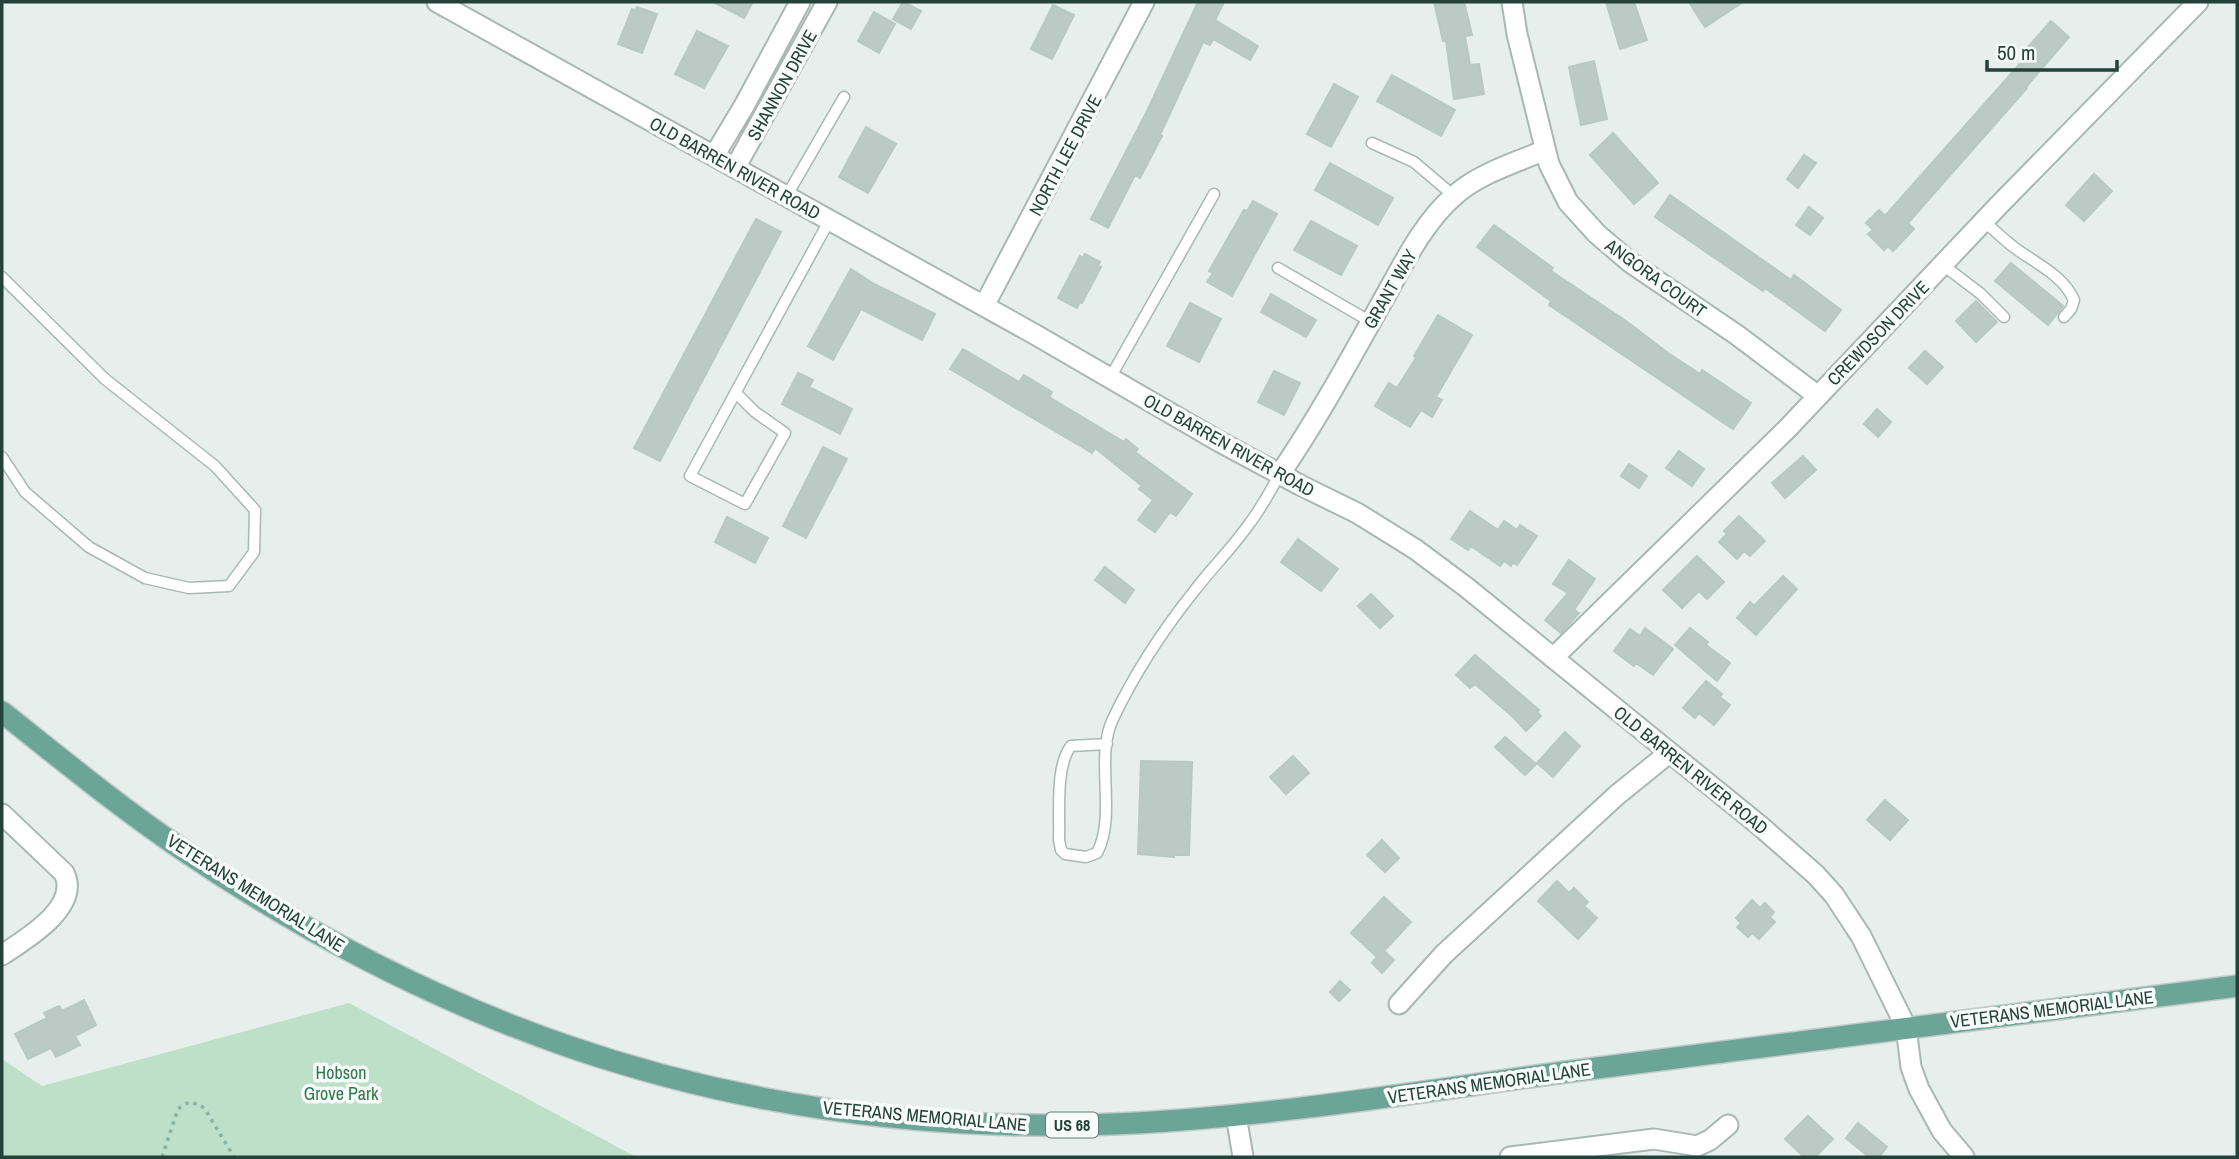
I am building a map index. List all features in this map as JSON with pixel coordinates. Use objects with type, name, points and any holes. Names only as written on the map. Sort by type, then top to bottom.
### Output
[{"type":"main road","name":"VETERANS MEMORIAL LANE","points":[[2,712],[154,829],[217,873],[306,928],[447,999],[595,1055],[746,1094],[846,1112],[1007,1125],[1081,1125],[1236,1115],[1435,1092],[1906,1027],[2237,986]]},
{"type":"street","name":"OLD BARREN RIVER ROAD","points":[[437,2],[1280,474],[1357,513],[1415,549],[1786,847],[1816,875],[1834,895],[1861,936],[1906,1027],[1911,1067],[1919,1089],[1942,1131],[1964,1157]]},
{"type":"street","name":"SHANNON DRIVE","points":[[714,156],[801,2]]},
{"type":"street","points":[[801,2],[825,7]]},
{"type":"street","name":"NORTH LEE DRIVE","points":[[984,306],[1144,2]]},
{"type":"street","name":"ANGORA COURT","points":[[1512,2],[1545,150],[1557,183],[1568,202],[1597,234],[1649,276],[1737,335],[1818,396]]},
{"type":"street","name":"CREWDSON DRIVE","points":[[1553,658],[1818,396],[2198,2]]},
{"type":"street","name":"SHANNON DRIVE","points":[[735,168],[825,7]]},
{"type":"street","name":"GRANT WAY","points":[[1280,474],[1299,446],[1411,251],[1438,212],[1454,195],[1489,174],[1545,150]]},
{"type":"street","points":[[1399,1004],[1444,954],[1617,796],[1669,753]]},
{"type":"street","points":[[2,814],[55,863],[64,873],[68,886],[63,904],[51,917],[2,955]]},
{"type":"street","points":[[1236,1115],[1243,1157]]},
{"type":"street","points":[[1510,1157],[1654,1139],[1697,1146],[1710,1140],[1728,1125]]},
{"type":"lane","points":[[786,197],[844,97]]},
{"type":"lane","points":[[1373,143],[1414,162],[1454,195]]},
{"type":"lane","points":[[1110,378],[1214,194]]},
{"type":"lane","points":[[736,393],[755,412],[785,433],[745,504],[690,476],[829,220]]},
{"type":"lane","points":[[1984,222],[2015,248],[2042,265],[2070,291],[2074,300],[2064,317]]},
{"type":"lane","points":[[1943,265],[1981,294],[2004,317]]},
{"type":"lane","points":[[1278,268],[1371,322]]},
{"type":"lane","points":[[2,277],[105,379],[223,475],[255,510],[254,552],[229,586],[189,588],[145,578],[89,547],[25,492],[2,457]]},
{"type":"lane","points":[[1107,744],[1071,746],[1065,754],[1059,840],[1065,855],[1093,856],[1101,846],[1110,726],[1135,677],[1192,593],[1249,525],[1280,474]]},
{"type":"path","points":[[162,1157],[178,1109],[189,1102],[200,1104],[205,1109],[234,1157]]},
{"type":"green space","name":"Hobson Grove Park","points":[[349,1003],[636,1157],[2,1157],[2,1059],[42,1086]]},
{"type":"building","points":[[713,2],[753,2],[744,18]]},
{"type":"building","points":[[903,2],[921,11],[911,29],[893,19]]},
{"type":"building","points":[[1198,2],[1224,2],[1215,20],[1258,46],[1250,60],[1213,39],[1210,45],[1203,42],[1160,135],[1162,136],[1140,178],[1135,175],[1108,228],[1091,219],[1147,111]]},
{"type":"building","points":[[1434,2],[1464,2],[1472,35],[1465,36],[1470,65],[1479,64],[1484,94],[1454,99],[1446,41],[1443,41]]},
{"type":"building","points":[[1606,2],[1634,2],[1647,40],[1620,49]]},
{"type":"building","points":[[1689,2],[1743,2],[1705,27]]},
{"type":"building","points":[[1053,5],[1074,15],[1052,59],[1031,49]]},
{"type":"building","points":[[637,7],[657,14],[642,53],[618,44],[632,9],[636,10]]},
{"type":"building","points":[[874,12],[895,24],[879,53],[858,41]]},
{"type":"building","points":[[2051,21],[2069,37],[1908,223],[1914,229],[1893,251],[1888,246],[1884,250],[1868,234],[1873,230],[1866,223],[1879,210],[1885,216],[2025,58],[2021,55]]},
{"type":"building","points":[[697,31],[728,46],[704,88],[675,74]]},
{"type":"building","points":[[1594,61],[1607,119],[1581,125],[1569,67]]},
{"type":"building","points":[[1392,75],[1455,110],[1441,136],[1377,101]]},
{"type":"building","points":[[1334,84],[1358,97],[1331,147],[1307,134]]},
{"type":"building","points":[[866,127],[896,144],[868,193],[839,177]]},
{"type":"building","points":[[1613,133],[1658,183],[1634,204],[1590,155]]},
{"type":"building","points":[[1804,155],[1816,163],[1798,188],[1787,179]]},
{"type":"building","points":[[1330,163],[1393,198],[1378,225],[1315,190]]},
{"type":"building","points":[[2094,174],[2112,191],[2084,221],[2066,205]]},
{"type":"building","points":[[1670,195],[1791,280],[1794,275],[1841,310],[1825,331],[1765,288],[1763,291],[1655,217]]},
{"type":"building","points":[[1253,201],[1277,214],[1232,296],[1207,282],[1213,273],[1209,271],[1244,210],[1247,211]]},
{"type":"building","points":[[1809,207],[1823,218],[1810,235],[1796,225]]},
{"type":"building","points":[[756,219],[781,232],[660,461],[634,448]]},
{"type":"building","points":[[1311,221],[1357,246],[1341,275],[1294,250]]},
{"type":"building","points":[[1494,225],[1553,268],[1551,271],[1668,353],[1700,374],[1702,370],[1751,403],[1733,429],[1549,305],[1551,301],[1477,247]]},
{"type":"building","points":[[1085,254],[1100,262],[1098,266],[1101,267],[1077,308],[1058,298],[1080,256],[1083,258]]},
{"type":"building","points":[[2011,263],[2063,306],[2048,325],[1995,281]]},
{"type":"building","points":[[851,269],[874,284],[935,314],[922,340],[861,309],[833,360],[808,346]]},
{"type":"building","points":[[1271,294],[1316,320],[1306,337],[1261,312]]},
{"type":"building","points":[[1976,301],[1997,322],[1976,342],[1956,321]]},
{"type":"building","points":[[1190,303],[1221,319],[1199,362],[1167,346]]},
{"type":"building","points":[[1438,315],[1472,335],[1436,397],[1442,400],[1432,417],[1421,410],[1410,427],[1375,406],[1389,383],[1397,388]]},
{"type":"building","points":[[963,349],[1019,382],[1024,375],[1052,392],[1049,397],[1124,442],[1126,439],[1138,449],[1135,452],[1192,494],[1176,516],[1170,512],[1155,532],[1138,520],[1153,500],[1139,489],[1142,486],[1095,448],[1092,453],[950,369]]},
{"type":"building","points":[[1925,351],[1943,367],[1927,384],[1909,368]]},
{"type":"building","points":[[1274,371],[1300,383],[1284,415],[1258,402]]},
{"type":"building","points":[[798,373],[813,380],[809,387],[852,409],[840,434],[782,404]]},
{"type":"building","points":[[1877,409],[1891,422],[1878,437],[1864,424]]},
{"type":"building","points":[[823,447],[847,459],[806,538],[783,526]]},
{"type":"building","points":[[1679,451],[1704,469],[1692,486],[1666,468]]},
{"type":"building","points":[[1803,456],[1816,470],[1785,498],[1772,483]]},
{"type":"building","points":[[1629,464],[1647,476],[1639,488],[1621,476]]},
{"type":"building","points":[[1470,511],[1498,530],[1504,521],[1517,530],[1520,525],[1537,536],[1517,565],[1513,562],[1511,566],[1504,561],[1500,566],[1471,546],[1468,550],[1451,539]]},
{"type":"building","points":[[1739,516],[1765,541],[1750,556],[1744,551],[1737,559],[1719,542],[1727,534],[1724,531]]},
{"type":"building","points":[[727,517],[768,538],[755,563],[715,542]]},
{"type":"building","points":[[1298,539],[1338,569],[1321,591],[1281,562]]},
{"type":"building","points":[[1697,556],[1724,582],[1707,599],[1699,591],[1682,608],[1663,590]]},
{"type":"building","points":[[1569,560],[1595,579],[1574,610],[1579,613],[1561,633],[1545,620],[1568,593],[1553,584]]},
{"type":"building","points":[[1105,567],[1134,590],[1125,603],[1095,580]]},
{"type":"building","points":[[1783,576],[1797,589],[1756,635],[1737,618],[1750,602],[1754,606]]},
{"type":"building","points":[[1371,594],[1393,616],[1380,628],[1358,606]]},
{"type":"building","points":[[1645,628],[1673,649],[1653,675],[1636,663],[1634,666],[1614,651],[1630,629],[1640,636]]},
{"type":"building","points":[[1690,628],[1708,642],[1706,645],[1730,663],[1717,681],[1675,645]]},
{"type":"building","points":[[1475,655],[1539,710],[1537,712],[1541,716],[1526,731],[1475,684],[1470,688],[1456,675]]},
{"type":"building","points":[[1706,681],[1722,694],[1720,697],[1730,705],[1714,725],[1699,713],[1695,718],[1683,708]]},
{"type":"building","points":[[1565,732],[1580,746],[1553,777],[1537,763]]},
{"type":"building","points":[[1505,737],[1536,764],[1525,775],[1495,747]]},
{"type":"building","points":[[1293,756],[1309,773],[1286,794],[1270,777]]},
{"type":"building","points":[[1141,761],[1192,762],[1189,855],[1174,857],[1138,854]]},
{"type":"building","points":[[1885,800],[1908,820],[1890,840],[1867,820]]},
{"type":"building","points":[[1382,840],[1399,858],[1385,872],[1367,855]]},
{"type":"building","points":[[1557,881],[1569,893],[1574,888],[1588,902],[1584,906],[1597,918],[1578,939],[1538,901]]},
{"type":"building","points":[[1384,897],[1411,922],[1384,951],[1394,960],[1382,973],[1372,963],[1377,957],[1351,933]]},
{"type":"building","points":[[1752,900],[1760,908],[1765,903],[1774,912],[1770,917],[1775,922],[1759,939],[1752,933],[1748,937],[1737,927],[1741,923],[1736,918]]},
{"type":"building","points":[[1340,981],[1350,990],[1339,1001],[1330,992]]},
{"type":"building","points":[[84,1000],[96,1025],[75,1036],[80,1045],[56,1057],[51,1048],[28,1059],[15,1034],[47,1018],[44,1013],[59,1006],[62,1011]]},
{"type":"building","points":[[1808,1116],[1833,1139],[1815,1157],[1804,1157],[1785,1139]]},
{"type":"building","points":[[1858,1123],[1887,1147],[1879,1157],[1869,1157],[1846,1138]]}]
